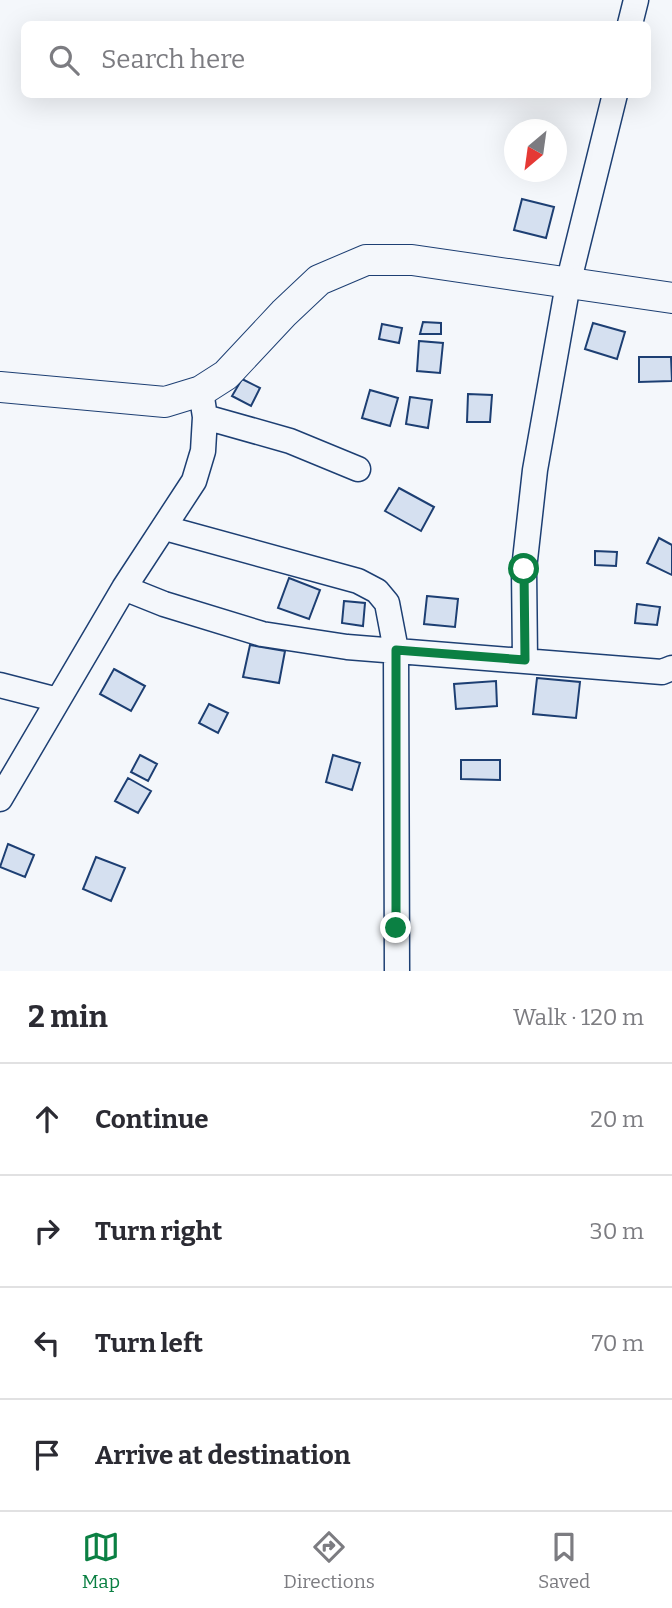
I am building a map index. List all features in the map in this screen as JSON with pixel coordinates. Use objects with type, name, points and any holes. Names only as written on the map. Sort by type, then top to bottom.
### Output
[{"type":"street","points":[[632,21],[636,0]]},
{"type":"street","points":[[525,660],[524,569],[534,470],[568,284],[614,98]]},
{"type":"street","points":[[0,799],[124,587],[194,481],[203,451],[203,404],[226,375],[284,313],[319,280],[366,260],[412,260],[672,298]]},
{"type":"street","points":[[0,387],[203,404],[358,469]]},
{"type":"street","points":[[165,528],[358,581],[377,591],[387,603],[396,650],[397,971]]},
{"type":"street","points":[[124,587],[164,604],[262,634],[347,647],[662,671],[672,667]]},
{"type":"street","points":[[0,685],[58,700]]},
{"type":"building","points":[[522,199],[554,207],[546,238],[514,230]]},
{"type":"building","points":[[423,322],[441,323],[441,334],[420,334]]},
{"type":"building","points":[[593,323],[625,332],[617,359],[585,349]]},
{"type":"building","points":[[382,324],[402,328],[399,343],[379,339]]},
{"type":"building","points":[[419,341],[443,343],[440,373],[417,371]]},
{"type":"building","points":[[639,357],[671,357],[672,381],[639,382]]},
{"type":"building","points":[[242,379],[260,388],[251,406],[232,396]]},
{"type":"building","points":[[370,390],[398,398],[390,426],[362,418]]},
{"type":"building","points":[[468,394],[492,395],[490,422],[467,422]]},
{"type":"building","points":[[410,397],[432,400],[428,428],[406,424]]},
{"type":"building","points":[[399,488],[434,507],[421,531],[385,511]]},
{"type":"building","points":[[659,538],[672,545],[672,575],[647,563]]},
{"type":"building","points":[[595,551],[617,552],[616,566],[595,565]]},
{"type":"building","points":[[289,578],[320,590],[309,619],[278,608]]},
{"type":"building","points":[[427,596],[458,599],[455,627],[424,624]]},
{"type":"building","points":[[344,601],[365,603],[363,626],[342,623]]},
{"type":"building","points":[[637,604],[660,607],[657,625],[635,623]]},
{"type":"building","points":[[250,645],[285,651],[279,683],[243,677]]},
{"type":"building","points":[[114,669],[145,686],[131,711],[100,694]]},
{"type":"building","points":[[537,678],[580,682],[576,718],[533,714]]},
{"type":"building","points":[[496,681],[497,706],[456,709],[454,684]]},
{"type":"building","points":[[209,704],[228,713],[218,733],[199,723]]},
{"type":"building","points":[[140,755],[157,764],[148,781],[131,772]]},
{"type":"building","points":[[333,755],[360,763],[352,790],[326,782]]},
{"type":"building","points":[[461,760],[500,760],[500,780],[461,779]]},
{"type":"building","points":[[128,778],[151,791],[138,813],[115,801]]},
{"type":"building","points":[[8,844],[34,855],[25,877],[0,867]]},
{"type":"building","points":[[96,857],[125,868],[111,901],[83,889]]},
{"type":"route","points":[[396,928],[396,650],[525,660],[524,569]]}]
